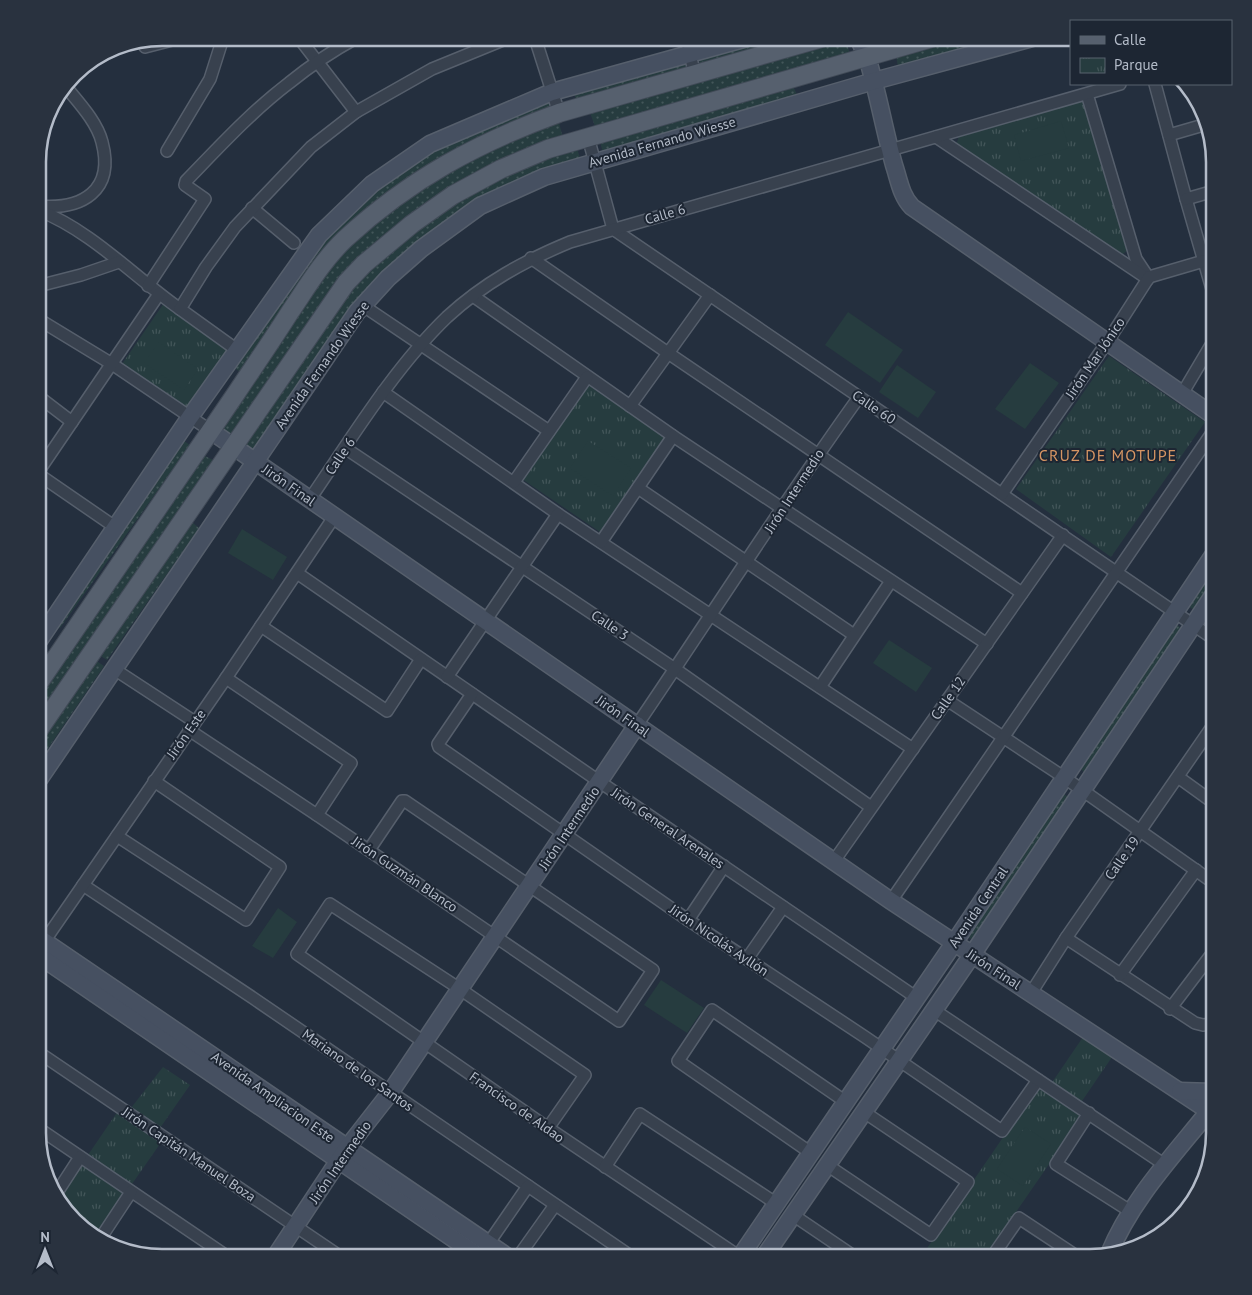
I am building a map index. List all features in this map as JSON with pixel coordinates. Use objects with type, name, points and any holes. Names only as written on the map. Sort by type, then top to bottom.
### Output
[{"type":"main road","points":[[46,630],[190,417],[319,235],[372,184],[430,144],[552,92],[718,46]]},
{"type":"main road","points":[[46,672],[312,279],[330,254],[346,238],[412,185],[448,162],[501,135],[559,113],[795,46]]},
{"type":"main road","points":[[861,46],[868,57],[890,150],[906,201],[1206,410]]},
{"type":"main road","points":[[868,57],[876,46]]},
{"type":"main road","name":"Avenida Fernando Wiesse","points":[[46,719],[338,293],[364,264],[412,224],[453,195],[500,169],[548,150],[905,46]]},
{"type":"main road","name":"Avenida Fernando Wiesse","points":[[46,769],[362,305],[388,278],[421,249],[480,206],[544,177],[874,81],[1003,46]]},
{"type":"main road","name":"Jirón Final","points":[[211,431],[890,901],[1180,1091],[1206,1106]]},
{"type":"main road","name":"Avenida Central","points":[[746,1249],[1206,566]]},
{"type":"main road","name":"Avenida Central","points":[[770,1249],[1206,606]]},
{"type":"main road","name":"Jirón Intermedio","points":[[281,1249],[342,1155],[390,1093],[637,725]]},
{"type":"main road","name":"Avenida Ampliacion Este","points":[[46,951],[481,1249]]},
{"type":"main road","points":[[1180,1091],[1206,1092]]},
{"type":"main road","points":[[1112,1247],[1130,1211],[1206,1116]]},
{"type":"street","points":[[167,152],[210,79],[220,46]]},
{"type":"street","points":[[305,46],[356,112]]},
{"type":"street","points":[[148,286],[205,199],[185,185],[185,183],[247,120],[289,82],[343,46]]},
{"type":"street","points":[[180,309],[235,227],[311,147],[356,112],[432,69],[488,46]]},
{"type":"street","points":[[538,46],[559,113]]},
{"type":"street","points":[[688,46],[695,75]]},
{"type":"street","points":[[145,48],[149,47]]},
{"type":"street","name":"Calle 6","points":[[310,499],[383,392],[422,344],[447,317],[473,296],[497,278],[532,258],[570,242],[613,229],[1117,85]]},
{"type":"street","points":[[1155,85],[1186,199],[1206,251]]},
{"type":"street","points":[[46,208],[71,205],[88,198],[98,189],[103,178],[102,142],[93,123],[70,92]]},
{"type":"street","points":[[1087,94],[1136,259],[1148,278]]},
{"type":"street","points":[[1169,135],[1200,126]]},
{"type":"street","points":[[588,137],[613,229]]},
{"type":"street","points":[[936,137],[1148,278]]},
{"type":"street","points":[[1186,199],[1206,193]]},
{"type":"street","points":[[252,208],[294,244]]},
{"type":"street","points":[[46,212],[69,225],[105,250],[148,286],[237,350]]},
{"type":"street","name":"Calle 60","points":[[613,229],[1206,633]]},
{"type":"street","points":[[532,258],[817,455],[1022,593]]},
{"type":"street","points":[[1148,278],[1206,260]]},
{"type":"street","points":[[46,284],[81,275],[119,262]]},
{"type":"street","name":"Jirón Mar Jónico","points":[[1002,494],[1108,341],[1148,278]]},
{"type":"street","points":[[46,461],[160,294]]},
{"type":"street","points":[[630,406],[710,295]]},
{"type":"street","points":[[473,296],[673,436],[986,644]]},
{"type":"street","points":[[362,305],[550,431]]},
{"type":"street","name":"Jirón Final","points":[[46,324],[112,364],[211,431]]},
{"type":"street","points":[[1182,394],[1206,354]]},
{"type":"street","points":[[514,482],[587,377]]},
{"type":"street","points":[[383,392],[558,514],[712,614],[912,749]]},
{"type":"street","name":"Jirón Intermedio","points":[[637,725],[817,455],[859,396]]},
{"type":"street","points":[[46,402],[72,422]]},
{"type":"street","points":[[601,542],[673,436]]},
{"type":"street","points":[[890,901],[1206,442]]},
{"type":"street","name":"Calle 3","points":[[345,448],[675,669],[871,808]]},
{"type":"street","points":[[46,479],[115,527]]},
{"type":"street","points":[[638,488],[854,635]]},
{"type":"street","points":[[446,677],[558,514]]},
{"type":"street","name":"Jirón Este","points":[[46,936],[226,678],[334,517]]},
{"type":"street","name":"Calle 12","points":[[834,861],[1063,535]]},
{"type":"street","name":"Jirón General Arenales","points":[[297,573],[446,677],[917,998]]},
{"type":"street","points":[[820,687],[891,581]]},
{"type":"street","points":[[261,626],[387,711],[421,659]]},
{"type":"street","name":"Jirón Guzmán Blanco","points":[[114,669],[318,815],[619,1021],[653,970],[530,886]]},
{"type":"street","points":[[226,678],[351,764],[318,815]]},
{"type":"street","name":"Jirón Nicolás Ayllón","points":[[472,694],[438,746],[688,920],[882,1049],[1002,1132],[1038,1080]]},
{"type":"street","points":[[947,700],[1065,778],[1206,877]]},
{"type":"street","name":"Calle 19","points":[[1031,993],[1066,938],[1206,736]]},
{"type":"street","points":[[1178,777],[1206,797]]},
{"type":"street","points":[[117,836],[246,920],[280,867],[154,781]]},
{"type":"street","points":[[369,850],[404,801],[530,886]]},
{"type":"street","points":[[688,920],[724,866]]},
{"type":"street","points":[[1120,975],[1196,870]]},
{"type":"street","name":"Mariano de los Santos","points":[[83,885],[253,998],[619,1249]]},
{"type":"street","name":"Francisco de Aldao","points":[[460,989],[330,904],[297,954],[727,1249]]},
{"type":"street","points":[[747,959],[783,907]]},
{"type":"street","points":[[1066,938],[1170,1009],[1195,1024],[1206,1025]]},
{"type":"street","points":[[1170,1009],[1206,962]]},
{"type":"street","points":[[460,989],[584,1075],[548,1128]]},
{"type":"street","points":[[811,1153],[678,1061],[712,1010],[846,1102]]},
{"type":"street","points":[[934,1010],[1165,1165]]},
{"type":"street","name":"Jirón Capitán Manuel Boza","points":[[46,1057],[328,1249]]},
{"type":"street","points":[[827,1165],[931,1235],[968,1182],[864,1112]]},
{"type":"street","points":[[1089,1113],[1056,1164],[1130,1211]]},
{"type":"street","points":[[605,1166],[640,1114],[777,1204]]},
{"type":"street","points":[[46,1134],[215,1249]]},
{"type":"street","points":[[60,1187],[80,1157]]},
{"type":"street","points":[[485,1249],[528,1186]]},
{"type":"street","points":[[104,1233],[131,1192]]},
{"type":"street","points":[[524,1249],[555,1205]]},
{"type":"street","points":[[793,1215],[842,1249]]},
{"type":"street","points":[[998,1249],[1019,1218],[1065,1249]]},
{"type":"green space","points":[[733,46],[777,46],[701,67],[698,56]]},
{"type":"green space","points":[[817,46],[848,46],[851,57],[596,129],[589,110]]},
{"type":"green space","points":[[927,46],[973,46],[898,67],[896,55]]},
{"type":"green space","points":[[687,59],[691,70],[577,103],[574,93]]},
{"type":"green space","points":[[793,86],[798,97],[603,153],[599,138]]},
{"type":"green space","points":[[1083,100],[1129,249],[1117,259],[955,149],[959,136]]},
{"type":"green space","points":[[548,101],[551,111],[454,151],[412,175],[363,213],[323,253],[240,372],[232,366],[316,249],[371,194],[430,153],[469,133]]},
{"type":"green space","points":[[558,119],[563,138],[459,182],[432,198],[410,215],[231,436],[219,426],[320,277],[347,246],[433,176]]},
{"type":"green space","points":[[1061,121],[1069,148],[1021,161],[1014,135]]},
{"type":"green space","points":[[576,145],[581,161],[532,177],[389,270],[255,452],[244,444],[343,298],[383,257],[457,198]]},
{"type":"green space","points":[[164,303],[231,349],[189,408],[122,364]]},
{"type":"green space","points":[[848,312],[903,350],[880,383],[825,345]]},
{"type":"green space","points":[[159,342],[198,369],[184,390],[144,363]]},
{"type":"green space","points":[[1109,356],[1205,422],[1111,557],[1016,489]]},
{"type":"green space","points":[[1030,363],[1059,383],[1025,429],[995,409]]},
{"type":"green space","points":[[897,365],[936,392],[918,418],[879,392]]},
{"type":"green space","points":[[588,385],[666,438],[600,532],[522,479]]},
{"type":"green space","points":[[181,439],[190,445],[60,628],[52,623]]},
{"type":"green space","points":[[588,441],[631,468],[613,496],[570,468]]},
{"type":"green space","points":[[201,454],[215,461],[46,709],[46,678]]},
{"type":"green space","points":[[193,523],[199,528],[107,660],[96,653],[181,530]]},
{"type":"green space","points":[[242,529],[287,557],[273,580],[228,553]]},
{"type":"green space","points":[[1206,574],[1206,596],[1196,611],[1186,605]]},
{"type":"green space","points":[[1175,623],[1184,631],[1086,774],[1078,766]]},
{"type":"green space","points":[[889,640],[932,668],[916,692],[873,663]]},
{"type":"green space","points":[[92,658],[104,666],[46,751],[46,726]]},
{"type":"green space","points":[[1061,792],[1071,799],[973,940],[965,935]]},
{"type":"green space","points":[[278,908],[297,922],[273,958],[252,946]]},
{"type":"green space","points":[[661,980],[704,1008],[687,1033],[644,1005]]},
{"type":"green space","points":[[1083,1037],[1112,1057],[1080,1104],[1051,1084]]},
{"type":"green space","points":[[163,1067],[190,1085],[160,1128],[131,1108]]},
{"type":"green space","points":[[1039,1085],[1083,1115],[991,1249],[926,1249]]},
{"type":"green space","points":[[118,1111],[162,1141],[132,1184],[88,1155]]},
{"type":"green space","points":[[1025,1127],[1051,1144],[1023,1186],[997,1169]]},
{"type":"green space","points":[[81,1164],[125,1193],[100,1230],[75,1209],[62,1192]]},
{"type":"district","name":"CRUZ DE MOTUPE","points":[[1108,455]]}]
